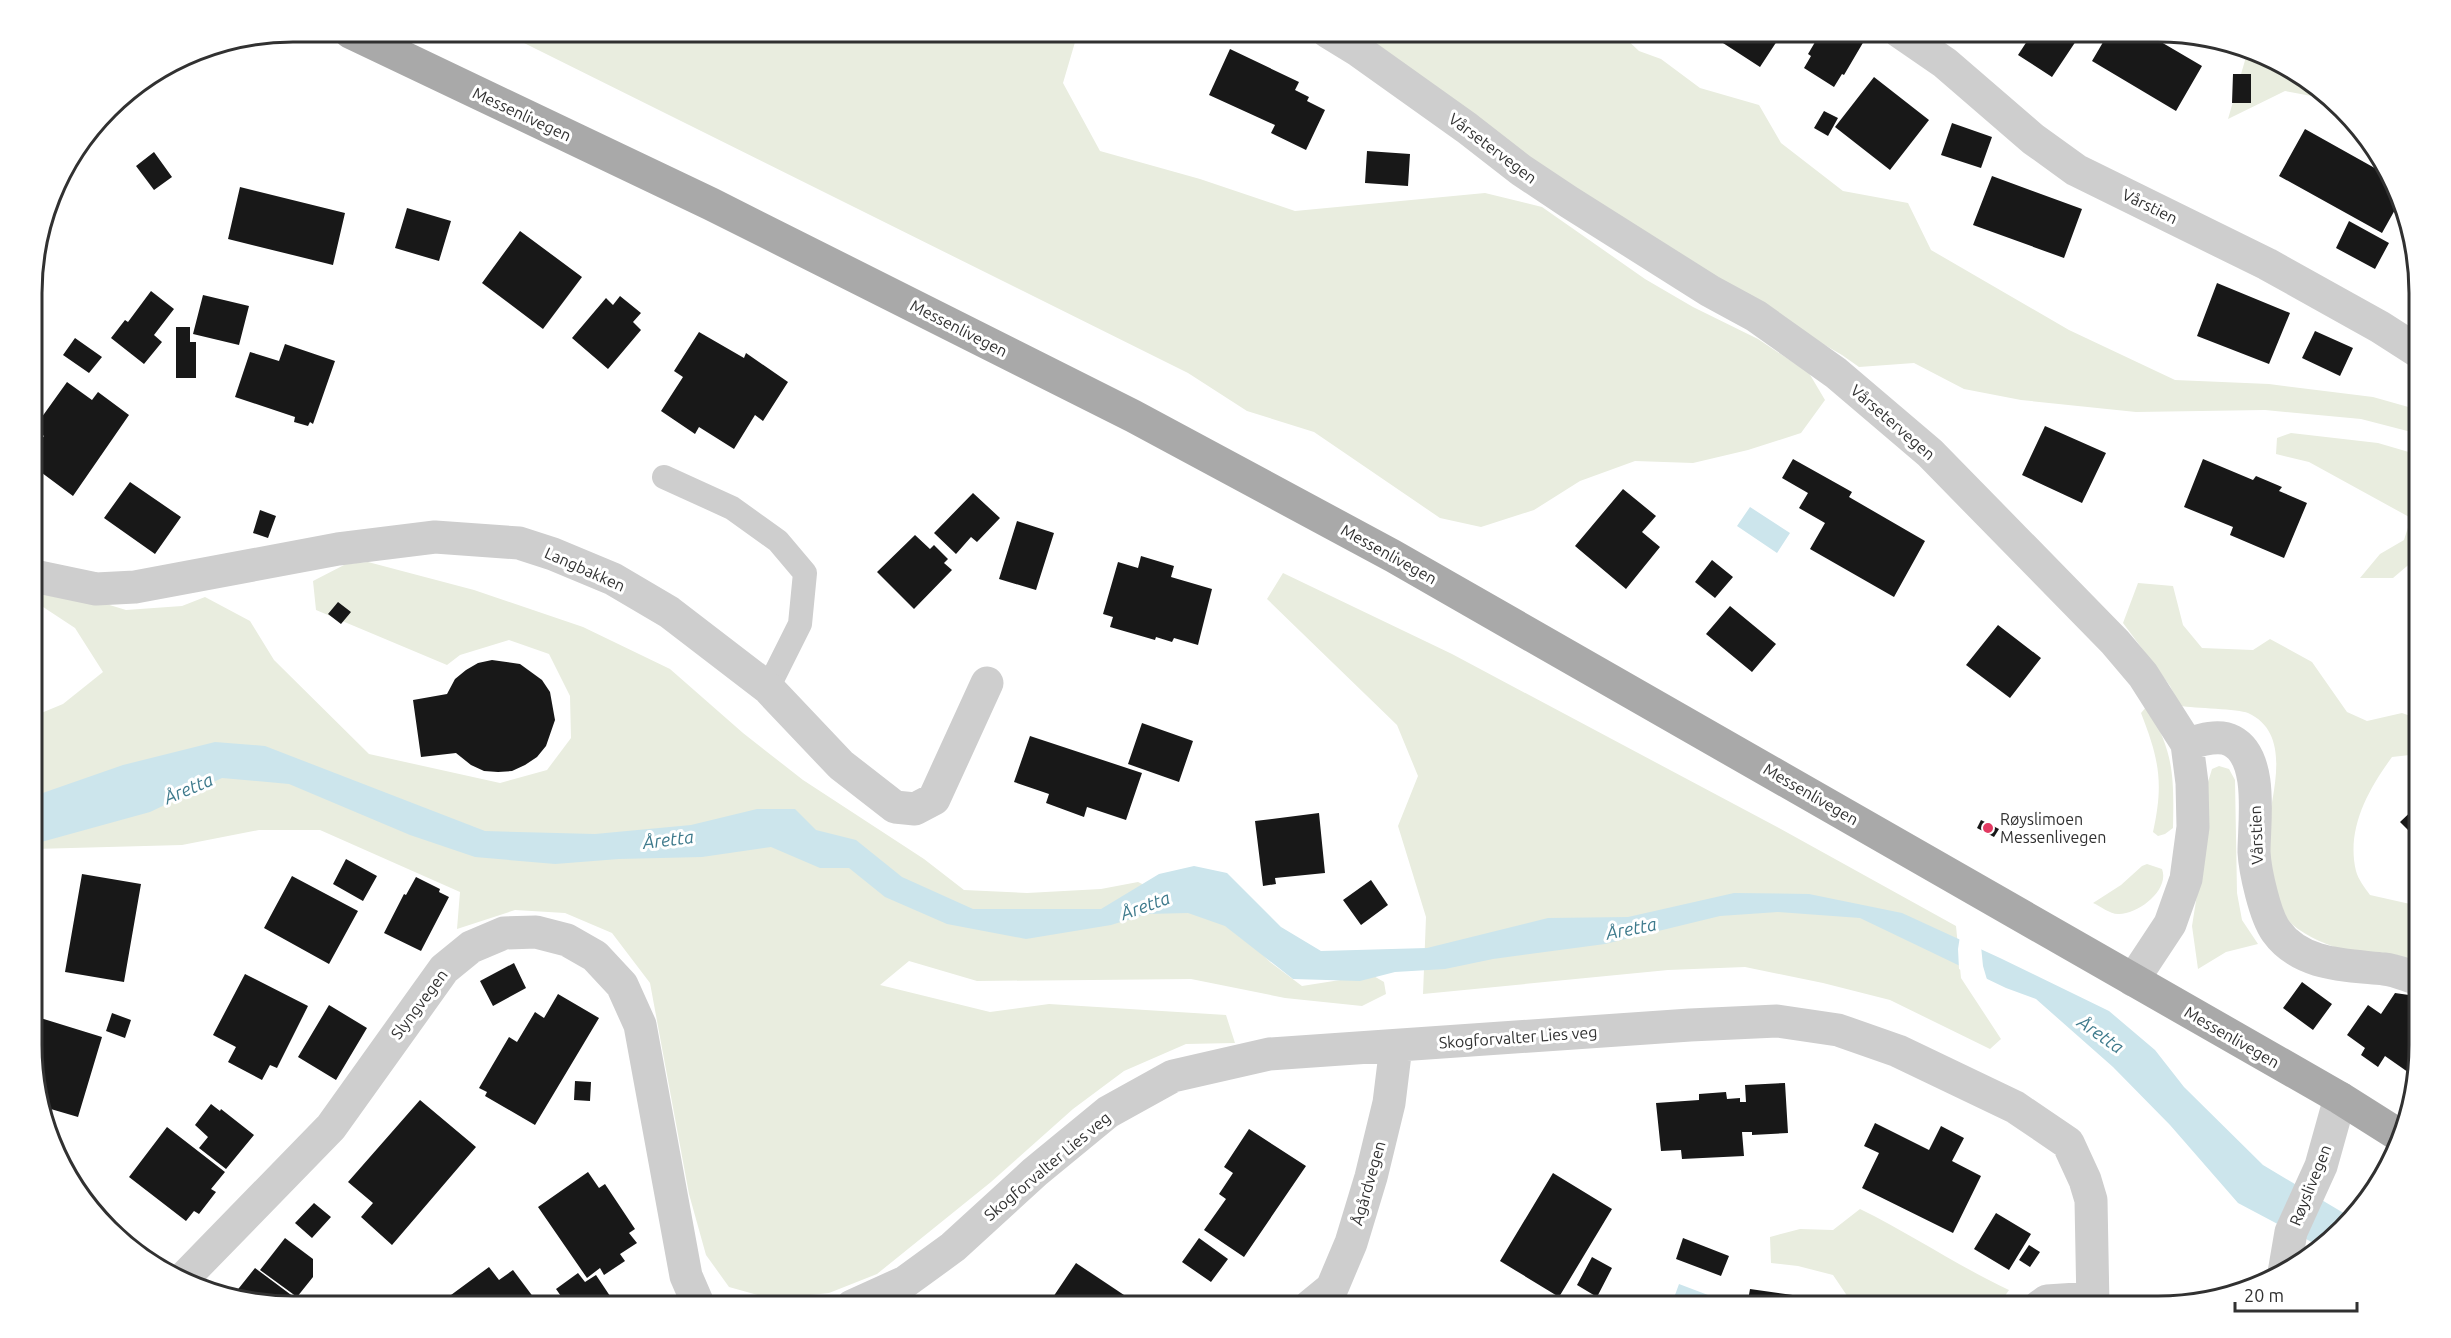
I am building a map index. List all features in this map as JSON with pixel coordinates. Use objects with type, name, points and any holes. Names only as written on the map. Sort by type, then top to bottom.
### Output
[{"type":"main road","name":"Messenlivegen","points":[[371,42],[711,204],[1133,416],[1394,556],[2340,1098],[2394,1132]]},
{"type":"street","name":"Vårsetervegen","points":[[1344,42],[1467,128],[1521,170],[1710,291],[1756,316],[1836,373],[1930,453],[2115,642],[2143,675],[2187,744],[2192,783],[2193,827],[2186,879],[2170,924],[2133,980]]},
{"type":"street","name":"Vårstien","points":[[1915,42],[1945,63],[2033,139],[2076,170],[2267,264],[2409,346]]},
{"type":"street","name":"Langbakken","points":[[42,578],[96,589],[135,587],[338,549],[424,538],[519,543],[614,579],[669,612],[768,688],[841,765],[895,807],[915,809],[933,799],[987,683]]},
{"type":"street","name":"Vårstien","points":[[2187,744],[2206,738],[2231,740],[2242,750],[2253,774],[2256,802],[2254,855],[2262,895],[2275,930],[2294,948],[2320,961],[2353,968],[2386,969],[2409,977]]},
{"type":"street","name":"Slyngvegen","points":[[189,1273],[331,1127],[444,969],[471,947],[504,933],[536,932],[567,940],[595,956],[622,985],[640,1025],[687,1276],[695,1296]]},
{"type":"street","name":"Skogforvalter Lies veg","points":[[874,1296],[905,1282],[954,1247],[1035,1172],[1108,1112],[1173,1076],[1269,1054],[1777,1021],[1838,1030],[1888,1047],[2015,1107],[2068,1143],[2085,1180],[2091,1200],[2093,1296]]},
{"type":"street","name":"Ågårdvegen","points":[[1329,1296],[1351,1243],[1371,1177],[1389,1103],[1396,1046]]},
{"type":"street","name":"Røyslivegen","points":[[2286,1261],[2291,1232],[2321,1166],[2340,1098]]},
{"type":"lane","points":[[664,477],[732,508],[778,541],[805,573],[800,624],[768,688]]},
{"type":"shaded area","points":[[522,42],[1075,42],[1063,83],[1100,151],[1200,179],[1295,211],[1485,193],[1542,207],[1645,279],[1693,307],[1758,339],[1809,373],[1825,400],[1801,433],[1748,450],[1693,463],[1635,461],[1580,481],[1534,510],[1481,527],[1440,518],[1314,432],[1247,411],[1188,373]]},
{"type":"shaded area","points":[[1360,42],[1629,42],[1639,51],[1661,59],[1700,88],[1759,105],[1781,143],[1843,191],[1908,203],[1931,250],[2069,330],[2175,380],[2269,384],[2373,397],[2409,407],[2409,431],[2361,419],[2265,410],[2136,412],[2021,400],[1964,389],[1914,363],[1859,367],[1693,269]]},
{"type":"shaded area","points":[[2246,58],[2284,76],[2314,97],[2285,91],[2228,119]]},
{"type":"shaded area","points":[[2291,433],[2378,443],[2409,452],[2409,517],[2309,462],[2276,454],[2277,438]]},
{"type":"shaded area","points":[[2409,524],[2409,564],[2393,578],[2360,578],[2380,554],[2404,540]]},
{"type":"shaded area","points":[[368,562],[474,590],[583,627],[670,669],[743,733],[803,780],[924,859],[964,890],[1027,893],[1101,889],[1138,882],[1237,929],[1270,962],[1302,986],[1372,975],[1384,982],[1386,994],[1362,1006],[1285,998],[1191,979],[977,981],[909,961],[880,985],[990,1012],[1049,1004],[1226,1015],[1235,1043],[1186,1044],[1124,1071],[1073,1109],[991,1182],[877,1274],[829,1293],[800,1296],[761,1296],[729,1287],[706,1255],[689,1194],[650,983],[612,933],[565,913],[515,910],[457,929],[460,892],[320,830],[259,830],[182,845],[42,849],[42,713],[63,704],[103,672],[75,628],[42,606],[42,584],[126,610],[182,606],[205,597],[250,621],[274,660],[369,754],[500,783],[547,770],[571,738],[570,696],[549,654],[509,640],[460,655],[447,665],[316,610],[313,581],[346,564]]},
{"type":"shaded area","points":[[1283,573],[1452,654],[1779,828],[1956,926],[1961,978],[2001,1039],[1990,1049],[1890,1000],[1745,967],[1668,970],[1423,994],[1426,917],[1398,826],[1418,776],[1397,725],[1267,599]]},
{"type":"shaded area","points":[[2138,583],[2173,586],[2183,625],[2202,648],[2253,650],[2270,639],[2312,662],[2347,712],[2367,721],[2402,713],[2409,715],[2409,755],[2392,757],[2367,796],[2357,825],[2354,855],[2357,874],[2370,895],[2409,904],[2409,965],[2357,954],[2326,944],[2298,929],[2283,915],[2276,895],[2267,839],[2276,767],[2271,735],[2262,723],[2248,713],[2180,706],[2170,686],[2123,623]]},
{"type":"shaded area","points":[[2147,706],[2163,737],[2172,778],[2173,828],[2158,836],[2153,832],[2158,799],[2158,771],[2152,744],[2141,713]]},
{"type":"shaded area","points":[[2219,766],[2229,769],[2235,780],[2237,893],[2242,920],[2258,944],[2226,952],[2198,969],[2192,926],[2199,882],[2208,782],[2212,769]]},
{"type":"shaded area","points":[[2147,864],[2162,869],[2163,877],[2157,893],[2143,906],[2126,913],[2115,914],[2093,903],[2121,885]]},
{"type":"shaded area","points":[[1860,1209],[2009,1290],[2005,1296],[1847,1296],[1833,1275],[1798,1266],[1771,1263],[1770,1237],[1800,1229],[1833,1230]]},
{"type":"water","points":[[1750,507],[1790,533],[1777,553],[1737,526]]},
{"type":"water","name":"Åretta","points":[[215,742],[265,746],[485,831],[595,834],[691,825],[757,809],[795,809],[816,830],[856,840],[902,877],[973,909],[1101,909],[1159,874],[1194,866],[1227,873],[1281,927],[1321,951],[1427,948],[1548,918],[1628,917],[1734,893],[1809,894],[1902,913],[2109,1011],[2155,1050],[2184,1087],[2263,1165],[2345,1214],[2313,1243],[2238,1203],[2170,1125],[2113,1067],[2036,999],[2006,988],[1860,918],[1778,912],[1720,916],[1605,944],[1493,959],[1445,969],[1395,972],[1360,981],[1293,979],[1225,926],[1188,913],[1147,914],[1111,925],[1026,939],[947,924],[885,897],[849,868],[820,868],[771,847],[702,857],[619,859],[555,864],[475,857],[410,835],[289,784],[222,778],[150,812],[42,842],[42,793],[123,765]]},
{"type":"water","points":[[1679,1284],[1708,1295],[1708,1296],[1675,1296]]},
{"type":"pier","points":[[1960,936],[1981,946],[1988,983],[1959,969]]},
{"type":"building","points":[[1721,42],[1776,42],[1760,67]]},
{"type":"building","points":[[1815,42],[1863,42],[1844,75],[1842,74],[1834,87],[1804,68],[1811,56],[1808,54]]},
{"type":"building","points":[[2026,42],[2075,42],[2052,77],[2018,55]]},
{"type":"building","points":[[2103,42],[2158,42],[2202,66],[2176,111],[2092,61]]},
{"type":"building","points":[[1230,49],[1299,82],[1295,90],[1309,97],[1307,101],[1325,110],[1306,150],[1271,133],[1275,125],[1209,95]]},
{"type":"building","points":[[2233,74],[2251,74],[2251,103],[2232,103]]},
{"type":"building","points":[[1874,77],[1929,120],[1890,170],[1835,127]]},
{"type":"building","points":[[1824,111],[1838,118],[1828,136],[1814,128]]},
{"type":"building","points":[[1952,123],[1992,137],[1981,168],[1941,155]]},
{"type":"building","points":[[2305,129],[2376,169],[2395,210],[2382,233],[2279,176]]},
{"type":"building","points":[[1367,151],[1410,154],[1408,186],[1365,183]]},
{"type":"building","points":[[154,152],[172,177],[154,190],[136,166]]},
{"type":"building","points":[[1992,176],[2082,209],[2064,258],[1973,225]]},
{"type":"building","points":[[240,187],[345,213],[333,265],[228,239]]},
{"type":"building","points":[[407,208],[451,221],[439,261],[395,248]]},
{"type":"building","points":[[2349,221],[2389,243],[2375,269],[2336,248]]},
{"type":"building","points":[[520,231],[582,277],[543,329],[482,283]]},
{"type":"building","points":[[2217,283],[2290,313],[2269,364],[2197,336]]},
{"type":"building","points":[[151,291],[174,309],[154,335],[162,342],[144,364],[111,338],[125,320],[128,322]]},
{"type":"building","points":[[203,295],[249,306],[239,345],[193,334]]},
{"type":"building","points":[[620,296],[641,313],[633,322],[641,330],[608,369],[572,338],[606,298],[613,305]]},
{"type":"building","points":[[176,327],[190,327],[190,342],[196,342],[196,378],[176,378]]},
{"type":"building","points":[[2315,331],[2353,348],[2340,376],[2302,358]]},
{"type":"building","points":[[699,332],[744,358],[746,353],[788,382],[763,421],[755,415],[734,449],[699,427],[695,434],[661,411],[683,377],[674,371]]},
{"type":"building","points":[[75,338],[102,357],[89,373],[63,355]]},
{"type":"building","points":[[285,344],[335,361],[313,424],[310,422],[308,426],[294,422],[295,417],[235,397],[250,352],[279,361]]},
{"type":"building","points":[[67,382],[92,400],[98,392],[129,415],[73,496],[42,473],[42,439],[44,436],[42,434],[42,417]]},
{"type":"building","points":[[2045,426],[2106,453],[2082,503],[2022,475]]},
{"type":"building","points":[[1793,459],[1852,492],[1849,497],[1925,541],[1894,597],[1810,549],[1825,523],[1799,508],[1808,493],[1782,478]]},
{"type":"building","points":[[2203,459],[2253,480],[2256,476],[2282,487],[2279,491],[2307,503],[2284,558],[2230,535],[2233,527],[2184,507]]},
{"type":"building","points":[[130,482],[181,517],[155,554],[104,518]]},
{"type":"building","points":[[1623,489],[1656,516],[1642,532],[1660,547],[1626,589],[1575,546]]},
{"type":"building","points":[[973,493],[1000,518],[977,542],[971,537],[956,554],[934,533]]},
{"type":"building","points":[[260,510],[276,516],[268,538],[253,533]]},
{"type":"building","points":[[1017,521],[1054,533],[1036,590],[999,579]]},
{"type":"building","points":[[915,535],[930,549],[934,545],[948,559],[944,563],[952,570],[914,609],[877,572]]},
{"type":"building","points":[[1141,556],[1174,566],[1171,577],[1212,589],[1198,645],[1174,638],[1172,642],[1156,637],[1155,640],[1110,627],[1113,617],[1103,614],[1118,562],[1138,568]]},
{"type":"building","points":[[1712,560],[1733,577],[1715,598],[1695,582]]},
{"type":"building","points":[[338,602],[351,612],[341,624],[328,614]]},
{"type":"building","points":[[1730,606],[1776,644],[1752,672],[1706,634]]},
{"type":"building","points":[[1998,625],[2041,658],[2010,698],[1966,665]]},
{"type":"building","points":[[492,660],[520,664],[542,680],[550,692],[555,720],[546,746],[537,757],[512,771],[484,771],[471,765],[456,753],[421,757],[413,700],[447,694],[455,679],[466,670],[478,663]]},
{"type":"building","points":[[1142,723],[1193,741],[1179,782],[1128,764]]},
{"type":"building","points":[[1030,736],[1142,773],[1126,820],[1087,807],[1084,817],[1046,803],[1049,794],[1014,782]]},
{"type":"building","points":[[1319,813],[1325,873],[1275,878],[1276,884],[1263,886],[1255,821]]},
{"type":"building","points":[[2409,813],[2409,831],[2400,822]]},
{"type":"building","name":"Røyslimoen Messenlivegen","points":[[1981,820],[1999,829],[1994,837],[1977,828]]},
{"type":"building","points":[[346,859],[377,876],[363,901],[333,884]]},
{"type":"building","points":[[82,874],[141,884],[124,982],[65,972]]},
{"type":"building","points":[[292,876],[358,911],[329,964],[264,928]]},
{"type":"building","points":[[416,877],[440,889],[439,892],[449,897],[421,951],[384,933],[404,894],[406,895]]},
{"type":"building","points":[[1371,880],[1388,905],[1361,925],[1343,900]]},
{"type":"building","points":[[514,963],[526,988],[493,1006],[480,981]]},
{"type":"building","points":[[245,974],[308,1006],[277,1068],[270,1065],[262,1080],[228,1062],[236,1047],[213,1035]]},
{"type":"building","points":[[2302,982],[2332,1004],[2313,1030],[2283,1008]]},
{"type":"building","points":[[2395,993],[2409,995],[2407,1072],[2385,1056],[2378,1067],[2361,1055],[2365,1048],[2347,1035],[2368,1005],[2381,1014]]},
{"type":"building","points":[[558,994],[599,1018],[535,1125],[485,1096],[487,1092],[479,1088],[509,1037],[517,1042],[535,1012],[544,1018]]},
{"type":"building","points":[[329,1005],[367,1028],[336,1080],[298,1057]]},
{"type":"building","points":[[112,1013],[131,1020],[125,1038],[106,1031]]},
{"type":"building","points":[[42,1018],[102,1037],[78,1117],[51,1109],[44,1078]]},
{"type":"building","points":[[575,1081],[591,1082],[590,1101],[574,1100]]},
{"type":"building","points":[[1785,1083],[1788,1133],[1752,1135],[1752,1132],[1742,1132],[1744,1156],[1682,1159],[1681,1150],[1661,1151],[1656,1103],[1699,1100],[1699,1094],[1726,1092],[1727,1099],[1740,1098],[1740,1102],[1746,1102],[1745,1085]]},
{"type":"building","points":[[420,1100],[476,1147],[392,1245],[361,1217],[373,1203],[348,1182]]},
{"type":"building","points":[[211,1104],[254,1135],[226,1169],[199,1148],[208,1137],[195,1125]]},
{"type":"building","points":[[1875,1123],[1929,1150],[1941,1126],[1964,1138],[1952,1161],[1981,1176],[1953,1233],[1862,1188],[1879,1153],[1864,1146]]},
{"type":"building","points":[[167,1127],[225,1172],[211,1189],[216,1192],[199,1214],[194,1211],[186,1221],[129,1177]]},
{"type":"building","points":[[1249,1129],[1306,1166],[1244,1257],[1204,1230],[1226,1199],[1219,1194],[1233,1173],[1224,1167]]},
{"type":"building","points":[[588,1172],[599,1188],[605,1184],[635,1229],[629,1233],[637,1243],[620,1254],[625,1261],[604,1275],[600,1268],[587,1278],[538,1207]]},
{"type":"building","points":[[1553,1173],[1612,1209],[1560,1296],[1500,1261]]},
{"type":"building","points":[[314,1203],[331,1217],[312,1238],[295,1223]]},
{"type":"building","points":[[1996,1213],[2031,1234],[2009,1270],[1974,1249]]},
{"type":"building","points":[[285,1238],[313,1259],[313,1277],[298,1296],[260,1270]]},
{"type":"building","points":[[1199,1238],[1228,1259],[1211,1282],[1182,1262]]},
{"type":"building","points":[[1683,1238],[1729,1256],[1721,1276],[1676,1259]]},
{"type":"building","points":[[2029,1245],[2040,1252],[2030,1267],[2019,1260]]},
{"type":"building","points":[[1592,1257],[1612,1268],[1598,1296],[1577,1285]]},
{"type":"building","points":[[1076,1263],[1126,1296],[1054,1296]]},
{"type":"building","points":[[489,1267],[499,1280],[513,1270],[532,1296],[452,1296]]},
{"type":"building","points":[[255,1268],[293,1296],[260,1294],[238,1289]]},
{"type":"building","points":[[578,1273],[585,1282],[596,1275],[610,1296],[561,1296],[556,1289]]},
{"type":"building","points":[[1750,1289],[1800,1296],[1749,1296]]},
{"type":"place","name":"Røyslimoen Messenlivegen","points":[[1988,828]]}]
